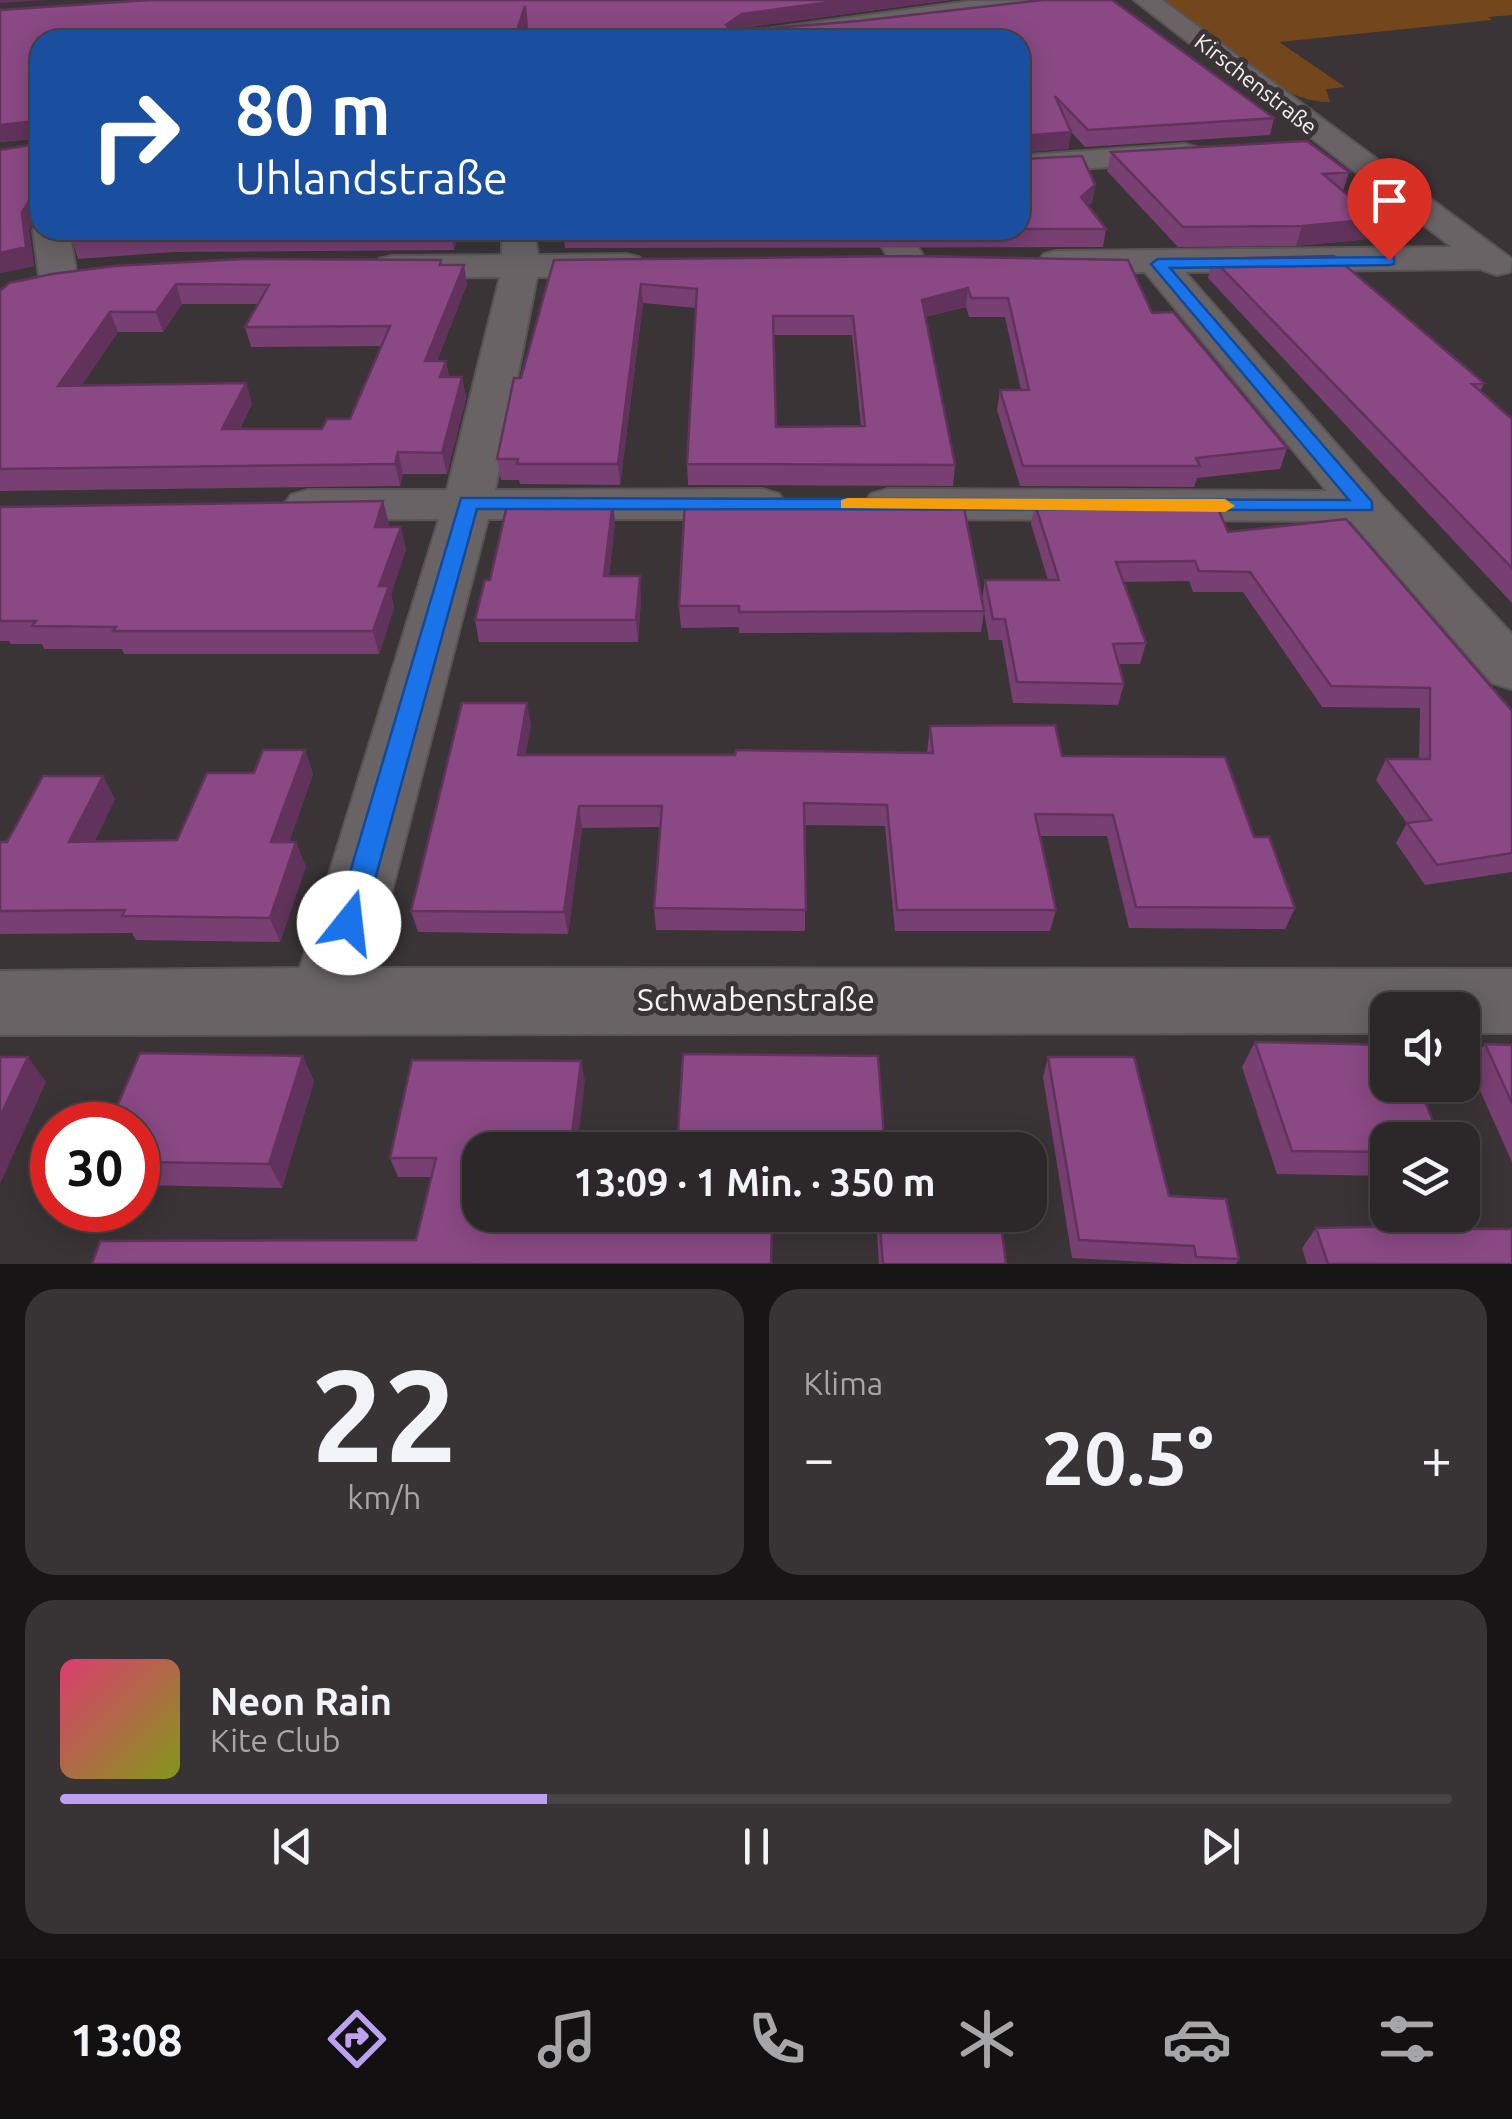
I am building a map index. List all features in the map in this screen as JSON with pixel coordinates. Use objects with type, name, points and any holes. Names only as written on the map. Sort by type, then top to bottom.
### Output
[{"type":"street","points":[[821,30],[970,8],[1072,0]]},
{"type":"street","name":"Kirschenstraße","points":[[1146,0],[1500,266]]},
{"type":"street","points":[[1293,146],[1333,144]]},
{"type":"street","points":[[1030,165],[1218,152]]},
{"type":"street","points":[[52,240],[58,276]]},
{"type":"street","points":[[366,266],[519,248],[656,264]]},
{"type":"street","points":[[327,1000],[468,502],[519,248]]},
{"type":"street","points":[[889,250],[946,261]]},
{"type":"street","points":[[1023,262],[1500,266]]},
{"type":"street","points":[[1158,264],[1365,506],[1512,669]]},
{"type":"street","points":[[19,286],[97,272]]},
{"type":"street","points":[[254,506],[468,502],[1365,506]]},
{"type":"street","name":"Schwabenstraße","points":[[0,1004],[327,1000],[1512,1002]]},
{"type":"shaded area","points":[[1158,0],[1512,0],[1512,15],[1279,42],[1345,87],[1326,89],[1330,102],[1309,99],[1263,79]]},
{"type":"building","points":[[150,0],[845,0],[742,14],[726,25],[730,29],[859,21],[1043,0],[1112,0],[1274,118],[1088,130],[1055,96],[1071,132],[1030,135],[1030,30],[527,30],[525,6],[517,30],[30,30],[30,122],[0,125],[0,10]]},
{"type":"building","points":[[1307,141],[1349,172],[1323,174],[1376,219],[1302,226],[1183,227],[1111,152]]},
{"type":"building","points":[[30,145],[30,200],[22,212],[26,247],[0,253],[0,150]]},
{"type":"building","points":[[1082,156],[1095,185],[1081,197],[1106,229],[1030,229],[1030,159]]},
{"type":"building","points":[[910,256],[1128,260],[1152,313],[1173,312],[1287,448],[1196,458],[1200,466],[1023,466],[1000,390],[1029,390],[1008,298],[971,298],[968,288],[922,300],[955,465],[687,464],[697,289],[641,284],[618,464],[517,464],[518,459],[497,459],[514,378],[521,378],[554,260]],"holes":[[[773,316],[853,316],[865,426],[776,427]]]},
{"type":"building","points":[[1334,256],[1484,383],[1472,384],[1512,419],[1512,568],[1213,259]]},
{"type":"building","points":[[243,259],[441,260],[440,265],[464,265],[425,361],[446,361],[440,377],[462,377],[442,453],[398,452],[395,464],[0,469],[0,291],[9,283],[114,266]],"holes":[[[176,284],[269,285],[245,327],[390,326],[350,419],[327,419],[322,429],[222,429],[246,383],[58,386],[110,312],[156,312]]]},
{"type":"building","points":[[383,501],[375,527],[401,527],[379,586],[389,586],[373,631],[113,631],[116,627],[32,626],[36,621],[0,621],[0,507]]},
{"type":"building","points":[[508,501],[613,501],[604,576],[640,576],[636,620],[475,620],[485,580],[490,580]]},
{"type":"building","points":[[685,502],[963,503],[984,611],[739,612],[739,606],[679,606]]},
{"type":"building","points":[[1035,504],[1216,504],[1228,532],[1346,519],[1512,711],[1512,853],[1437,865],[1407,823],[1431,820],[1386,759],[1430,759],[1430,688],[1331,686],[1250,572],[1199,571],[1195,561],[1116,562],[1146,643],[1113,644],[1124,684],[1017,682],[1005,619],[993,619],[985,580],[1059,580]]},
{"type":"building","points":[[462,703],[527,703],[518,755],[735,755],[736,750],[933,753],[930,726],[1055,725],[1062,756],[1225,757],[1254,837],[1269,837],[1295,908],[1136,907],[1113,815],[1035,814],[1056,910],[897,910],[887,805],[804,803],[806,910],[654,908],[662,806],[579,806],[564,912],[411,911]]},
{"type":"building","points":[[263,750],[305,750],[271,842],[296,842],[270,918],[122,916],[125,910],[0,911],[0,842],[7,842],[43,776],[103,776],[69,842],[177,840],[207,773],[254,773]]},
{"type":"building","points":[[1255,1042],[1370,1045],[1370,1102],[1425,1102],[1433,1122],[1370,1122],[1370,1152],[1292,1151]]},
{"type":"building","points":[[1485,1044],[1512,1045],[1512,1103]]},
{"type":"building","points":[[140,1053],[303,1056],[269,1164],[160,1162],[160,1102],[119,1102]]},
{"type":"building","points":[[683,1054],[878,1056],[884,1132],[678,1132]]},
{"type":"building","points":[[0,1057],[28,1057],[0,1117]]},
{"type":"building","points":[[1048,1057],[1134,1057],[1169,1196],[1226,1199],[1239,1259],[1196,1257],[1194,1246],[1079,1240]]},
{"type":"building","points":[[412,1060],[581,1061],[572,1132],[462,1132],[462,1232],[772,1232],[771,1264],[92,1264],[100,1241],[416,1240],[436,1158],[390,1158]]},
{"type":"building","points":[[1370,1227],[1370,1232],[1512,1229],[1512,1264],[1328,1264],[1316,1228]]},
{"type":"building","points":[[880,1232],[1002,1232],[1006,1264],[883,1264]]},
{"type":"slow traffic","points":[[848,504],[1225,506]]},
{"type":"route","points":[[349,923],[468,502],[1365,506],[1158,264],[1389,260]]}]
